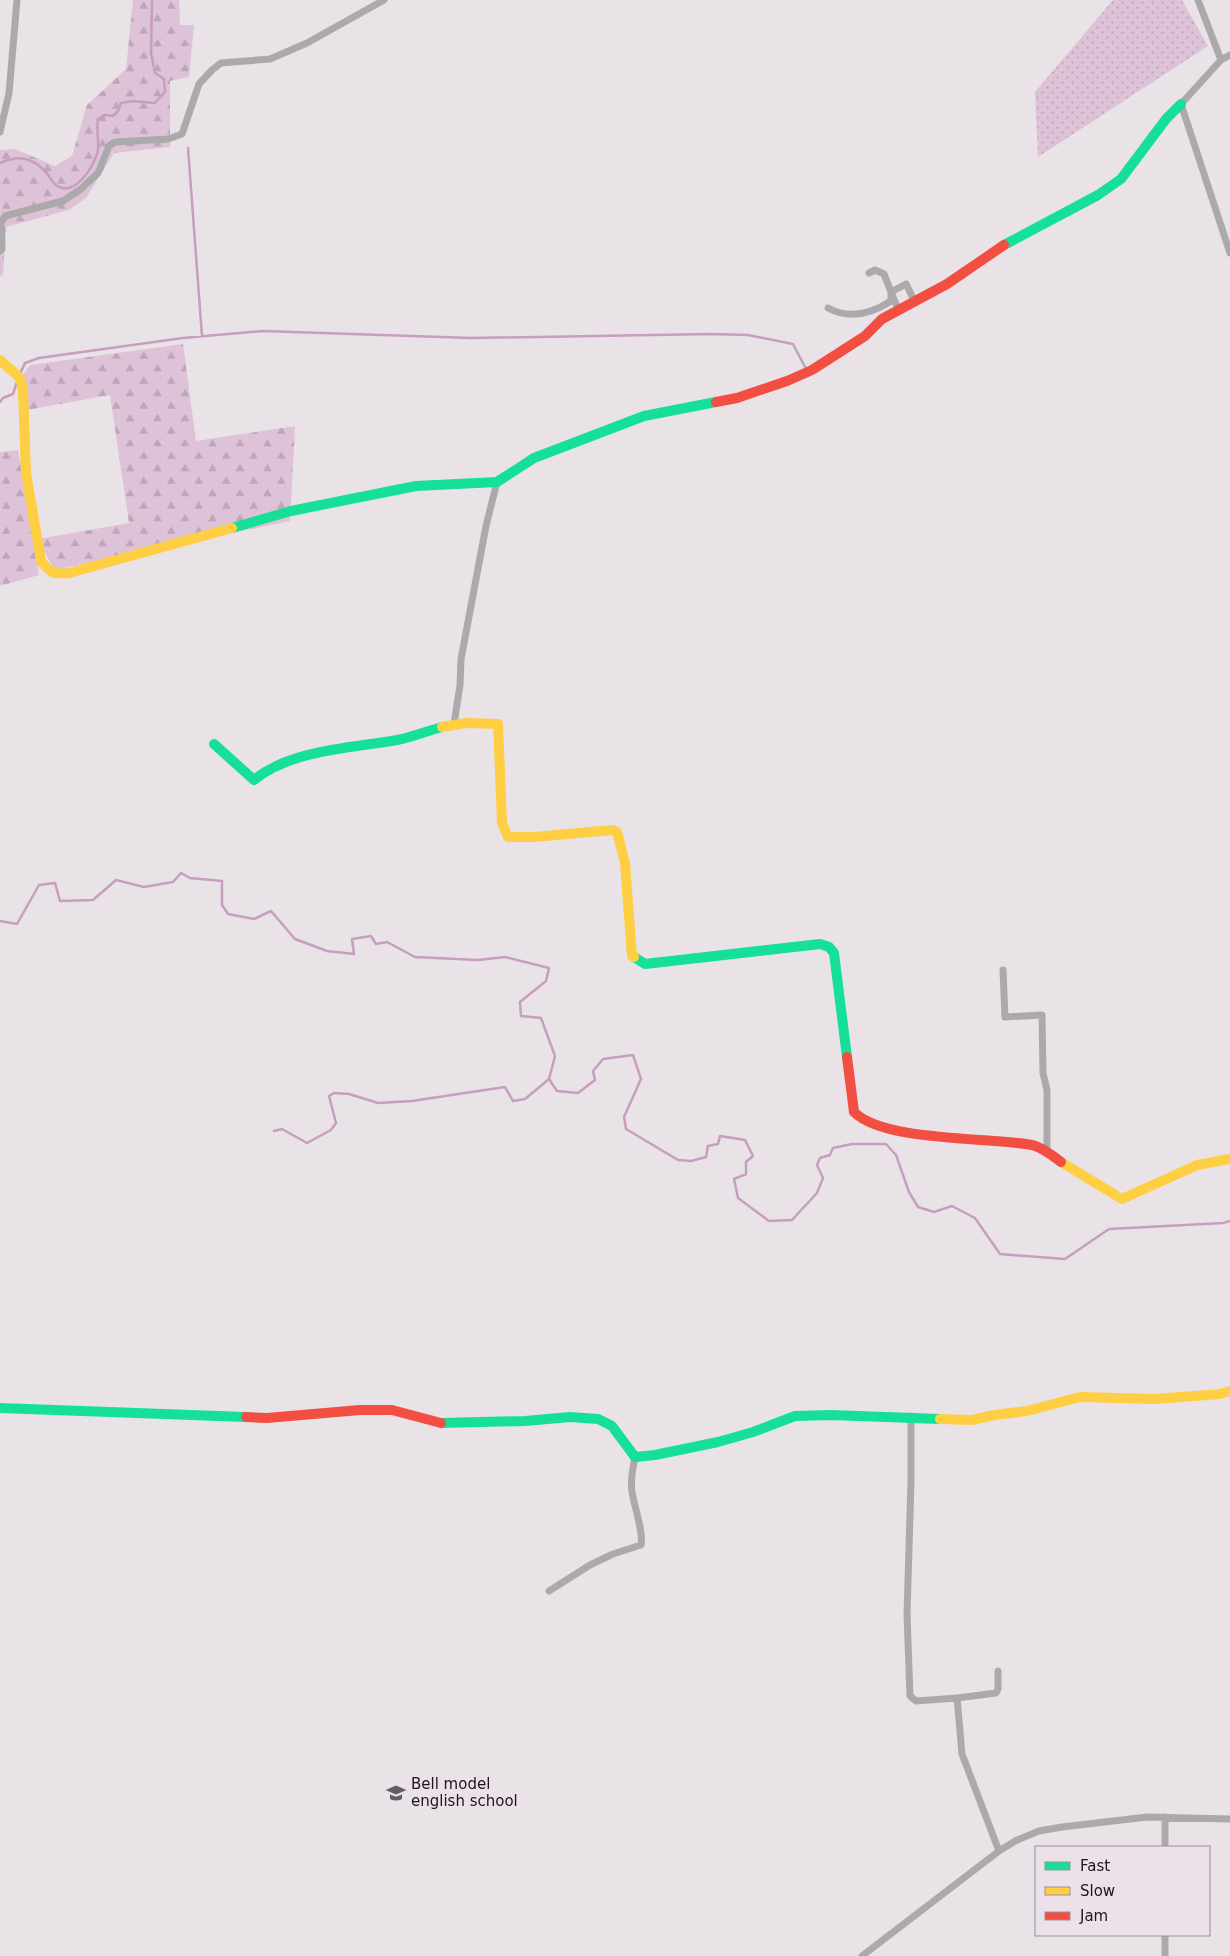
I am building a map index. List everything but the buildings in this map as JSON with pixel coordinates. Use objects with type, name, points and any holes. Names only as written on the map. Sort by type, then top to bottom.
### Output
[{"type":"street","points":[[0,132],[9,93],[17,0]]},
{"type":"street","points":[[0,251],[2,249],[1,223],[6,216],[63,201],[81,189],[98,173],[109,146],[114,142],[168,139],[182,134],[199,84],[220,63],[270,59],[307,42],[384,0]]},
{"type":"street","points":[[1198,0],[1221,60]]},
{"type":"street","points":[[0,360],[20,378],[23,390],[26,473],[41,560],[49,571],[54,574],[69,573],[106,564],[291,511],[416,486],[497,482],[534,458],[644,416],[737,398],[787,381],[812,370],[865,336],[882,319],[947,284],[1000,247],[1098,195],[1121,179],[1166,119],[1221,60],[1230,55]]},
{"type":"street","points":[[1181,104],[1230,253]]},
{"type":"street","points":[[869,273],[875,270],[884,274],[899,311]]},
{"type":"street","points":[[891,292],[906,284],[915,302]]},
{"type":"street","points":[[828,308],[846,315],[864,314],[891,301],[891,292]]},
{"type":"street","points":[[454,724],[460,685],[461,659],[486,526],[497,482]]},
{"type":"street","points":[[214,744],[254,780],[260,773],[312,755],[411,737],[454,724],[498,724],[502,823],[508,837],[534,837],[612,830],[617,832],[624,863],[632,956],[638,961],[645,964],[689,960],[820,944],[829,947],[834,953],[854,1112],[860,1118],[901,1132],[1034,1145],[1122,1199],[1197,1165],[1230,1159]]},
{"type":"street","points":[[1003,970],[1005,1017],[1042,1015],[1047,1152]]},
{"type":"street","points":[[635,1457],[655,1455],[718,1442],[753,1432],[795,1416],[831,1414],[972,1420],[1027,1411],[1080,1397],[1155,1399],[1220,1394],[1230,1391]]},
{"type":"street","points":[[0,1408],[267,1418],[360,1410],[392,1410],[441,1423],[525,1421],[570,1417],[598,1419],[612,1426],[635,1457]]},
{"type":"street","points":[[911,1416],[907,1614],[910,1696],[916,1700],[957,1698],[996,1693],[998,1689],[998,1671]]},
{"type":"street","points":[[549,1591],[590,1565],[613,1554],[641,1545],[641,1534],[630,1477],[635,1457]]},
{"type":"street","points":[[957,1698],[962,1754],[1000,1851]]},
{"type":"street","points":[[1165,1846],[1166,1817]]},
{"type":"street","points":[[862,1956],[1017,1840],[1046,1830],[1104,1822],[1166,1817],[1230,1819]]},
{"type":"street","points":[[1164,1956],[1165,1936]]},
{"type":"green space","points":[[133,0],[179,0],[180,25],[194,25],[189,77],[170,81],[170,147],[114,153],[86,198],[69,210],[6,227],[3,275],[0,276],[0,150],[15,149],[55,166],[72,156],[87,105],[126,69]]},
{"type":"green space","points":[[1113,0],[1182,0],[1208,46],[1038,157],[1035,92]]},
{"type":"green space","points":[[183,344],[196,441],[295,426],[290,521],[54,570],[38,539],[129,523],[110,395],[27,410],[23,375],[30,365]]},
{"type":"green space","points":[[18,450],[39,575],[0,586],[0,452]]},
{"type":"waterway","points":[[0,163],[18,158],[29,160],[40,166],[57,186],[71,187],[84,178],[93,164],[98,150],[98,119],[105,115],[113,116],[118,111],[121,103],[132,101],[155,103],[165,92],[164,79],[155,73],[151,53],[152,0]]},
{"type":"waterway","points":[[188,148],[202,336]]},
{"type":"waterway","points":[[20,374],[25,363],[39,358],[183,338],[263,331],[471,338],[748,335],[793,344],[805,367]]},
{"type":"waterway","points":[[0,402],[3,398],[13,394],[17,382]]},
{"type":"waterway","points":[[0,921],[17,924],[39,885],[55,883],[60,901],[93,900],[116,880],[144,887],[173,882],[181,873],[190,878],[222,881],[222,905],[228,914],[254,919],[271,911],[295,939],[327,951],[354,954],[352,939],[371,936],[376,944],[387,942],[415,957],[478,960],[505,957],[549,968],[546,981],[520,1002],[521,1016],[541,1018],[555,1056],[549,1079],[557,1091],[578,1093],[595,1080],[593,1071],[603,1059],[633,1055],[641,1079],[624,1117],[626,1129],[678,1160],[691,1161],[706,1157],[708,1146],[718,1144],[720,1136],[745,1140],[753,1156],[746,1162],[746,1174],[734,1179],[738,1198],[769,1221],[792,1220],[817,1193],[823,1178],[817,1165],[820,1158],[830,1155],[833,1148],[852,1144],[886,1144],[896,1155],[909,1192],[918,1207],[934,1212],[952,1206],[975,1218],[1000,1254],[1065,1259],[1109,1229],[1223,1223],[1230,1221]]},
{"type":"waterway","points":[[274,1131],[282,1129],[307,1143],[331,1130],[336,1123],[329,1096],[334,1093],[349,1094],[378,1103],[412,1101],[505,1087],[513,1101],[525,1099],[549,1079]]},
{"type":"traffic: fast","points":[[1004,245],[1098,195],[1121,179],[1166,119],[1181,104]]},
{"type":"traffic: fast","points":[[232,528],[291,511],[416,486],[497,482],[534,458],[644,416],[716,402]]},
{"type":"traffic: fast","points":[[214,744],[254,780],[285,762],[303,756],[341,748],[397,740],[442,727]]},
{"type":"traffic: fast","points":[[634,957],[645,964],[820,944],[829,947],[834,953],[847,1057]]},
{"type":"traffic: fast","points":[[0,1408],[246,1417]]},
{"type":"traffic: fast","points":[[441,1423],[525,1421],[570,1417],[598,1419],[612,1426],[635,1457],[655,1455],[718,1442],[753,1432],[795,1416],[831,1415],[940,1419]]},
{"type":"traffic: slow","points":[[0,360],[20,378],[23,390],[26,473],[41,561],[50,571],[69,573],[232,528]]},
{"type":"traffic: slow","points":[[442,727],[466,723],[498,724],[502,823],[508,837],[534,837],[612,830],[617,832],[625,863],[632,956],[634,957]]},
{"type":"traffic: slow","points":[[1061,1162],[1122,1199],[1197,1165],[1230,1159]]},
{"type":"traffic: slow","points":[[940,1419],[972,1420],[1027,1411],[1080,1397],[1155,1399],[1220,1394],[1230,1391]]},
{"type":"traffic: jam","points":[[716,402],[737,398],[787,381],[812,370],[865,336],[882,319],[947,284],[1004,245]]},
{"type":"traffic: jam","points":[[847,1057],[854,1112],[868,1122],[912,1134],[1032,1145],[1061,1162]]},
{"type":"traffic: jam","points":[[246,1417],[267,1418],[360,1410],[392,1410],[441,1423]]},
{"type":"place","name":"Bell model english school","points":[[396,1793]]}]
